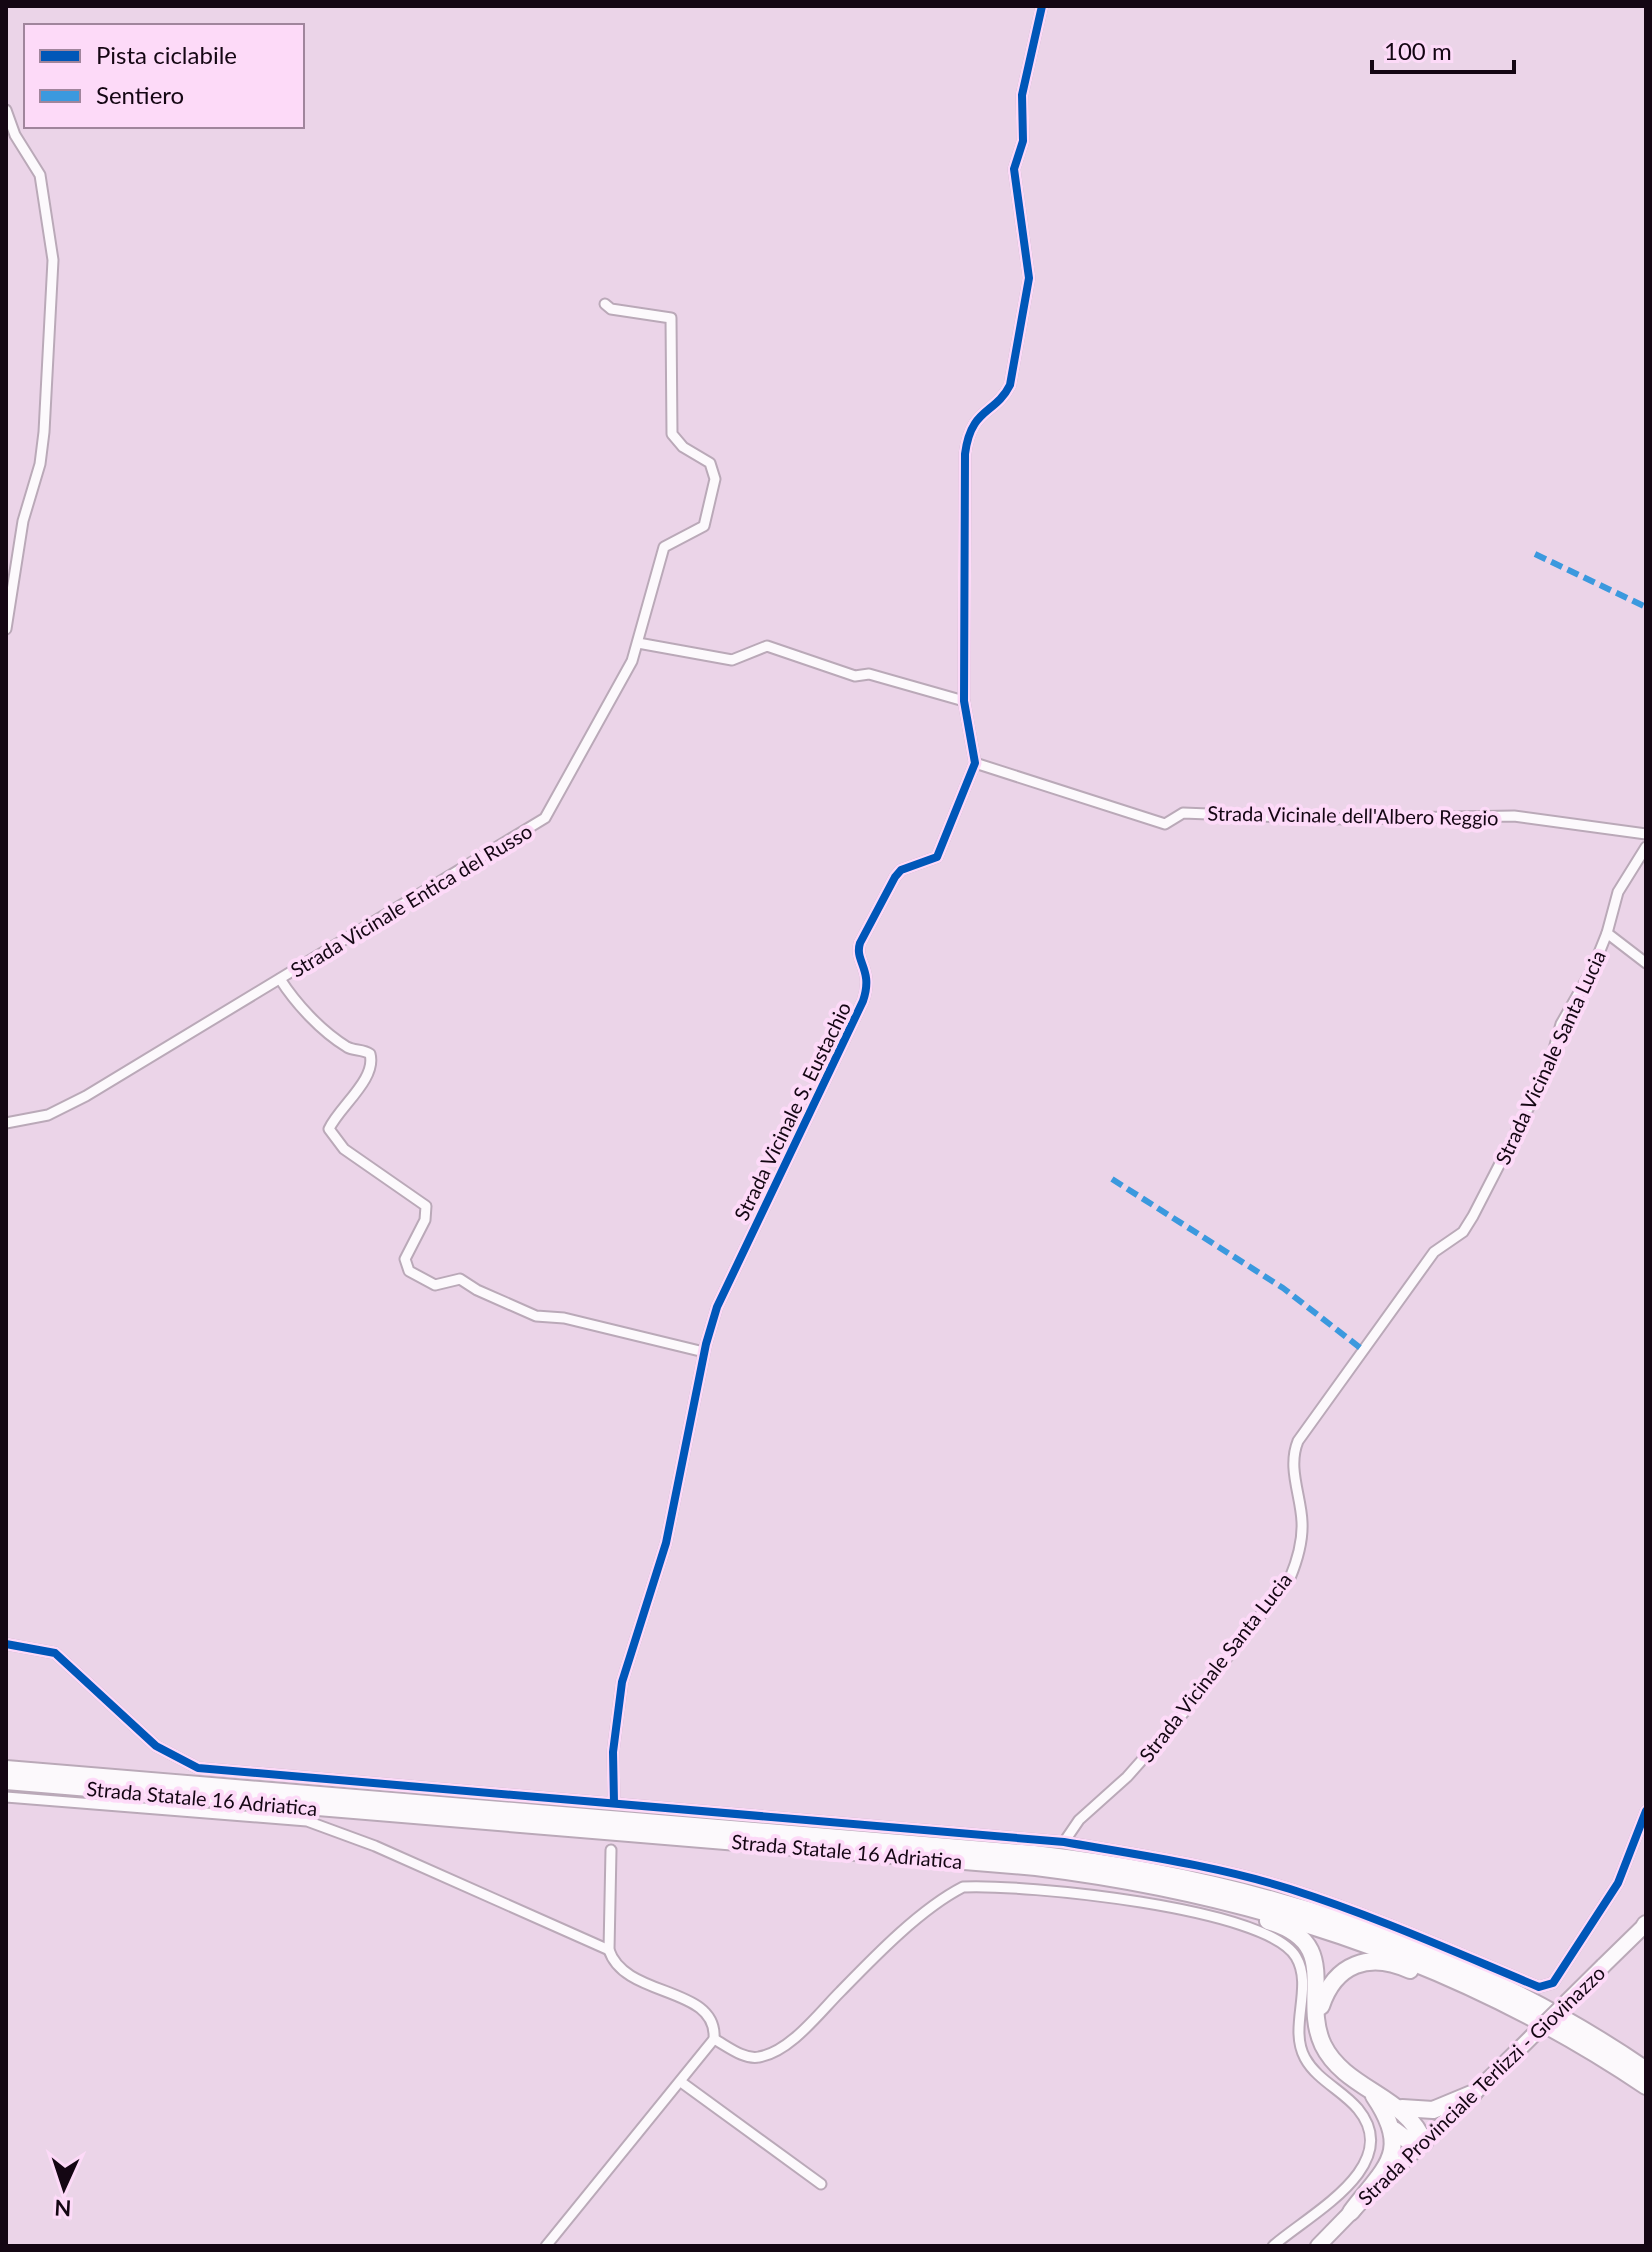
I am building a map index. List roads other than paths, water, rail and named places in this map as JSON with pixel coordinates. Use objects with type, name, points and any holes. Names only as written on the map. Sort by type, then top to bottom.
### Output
[{"type":"highway","points":[[6,1760],[70,1775]]},
{"type":"highway","name":"Strada Statale 16 Adriatica","points":[[6,1769],[1019,1853],[1143,1869],[1281,1901],[1400,1941],[1572,2023],[1646,2070]]},
{"type":"highway","name":"Strada Statale 16 Adriatica","points":[[6,1781],[1036,1867],[1177,1889],[1259,1908],[1376,1946],[1444,1974],[1525,2013],[1646,2086]]},
{"type":"highway","points":[[1177,1889],[1211,1905],[1282,1925],[1299,1936],[1310,1948],[1316,1962],[1320,2035],[1327,2052],[1371,2092],[1397,2106],[1418,2125],[1424,2143],[1410,2142],[1394,2130],[1371,2092]]},
{"type":"highway","points":[[1318,2015],[1327,1988],[1341,1971],[1376,1962],[1403,1966],[1459,1991],[1525,2013]]},
{"type":"highway","points":[[1397,2106],[1425,2111],[1474,2093]]},
{"type":"highway","points":[[1351,2212],[1388,2164],[1395,2142],[1394,2130]]},
{"type":"main road","name":"Strada Provinciale Terlizzi - Giovinazzo","points":[[1318,2246],[1646,1925]]},
{"type":"street","points":[[975,763],[964,701],[965,454],[967,437],[980,413],[1005,394],[1010,385],[1027,292],[1028,266],[1014,169],[1023,141],[1022,95],[1042,6]]},
{"type":"street","points":[[6,110],[15,135],[40,175],[53,260],[40,464],[23,521],[6,629]]},
{"type":"street","name":"Strada Vicinale Entica del Russo","points":[[6,1123],[48,1115],[86,1096],[545,818],[632,661],[664,547],[704,526],[716,472],[710,463],[683,447],[672,434],[671,318],[611,309],[605,304]]},
{"type":"street","points":[[638,643],[732,660],[767,646],[855,676],[869,674],[964,701]]},
{"type":"street","name":"Strada Vicinale dell'Albero Reggio","points":[[975,763],[1165,824],[1183,813],[1333,819],[1514,816],[1646,834]]},
{"type":"street","name":"Strada Vicinale S. Eustachio","points":[[614,1803],[613,1752],[622,1682],[666,1543],[704,1352],[733,1268],[786,1168],[863,1001],[868,974],[859,955],[860,943],[901,870],[937,857],[975,763]]},
{"type":"street","name":"Strada Vicinale Santa Lucia","points":[[1064,1842],[1079,1820],[1155,1747],[1290,1578],[1302,1521],[1294,1475],[1298,1441],[1434,1252],[1463,1232],[1473,1216],[1548,1070],[1561,1024],[1593,968],[1607,933],[1618,892],[1646,847]]},
{"type":"street","name":"Strada Vicinale Santa Lucia","points":[[1607,933],[1646,963]]},
{"type":"street","points":[[280,979],[300,1005],[333,1036],[349,1049],[370,1054],[372,1060],[364,1078],[329,1129],[344,1149],[426,1206],[425,1220],[405,1259],[409,1271],[435,1285],[460,1279],[470,1287],[536,1316],[564,1318],[704,1352]]},
{"type":"street","points":[[6,1644],[55,1653],[156,1746],[198,1768],[1064,1842],[1190,1865],[1287,1888],[1383,1922],[1539,1987],[1553,1983],[1618,1883],[1646,1811]]},
{"type":"street","points":[[6,1797],[307,1821],[375,1846],[609,1950]]},
{"type":"street","points":[[546,2246],[714,2039],[713,2021],[703,2009],[627,1975],[614,1965],[609,1950],[611,1850]]},
{"type":"street","points":[[714,2039],[745,2056],[763,2056],[807,2028],[871,1962],[948,1895],[963,1887],[1127,1897],[1241,1925],[1278,1938],[1289,1946],[1300,1965],[1299,2030],[1304,2056],[1363,2116],[1370,2148],[1367,2160],[1350,2184],[1273,2246]]},
{"type":"street","points":[[681,2082],[821,2184]]}]
